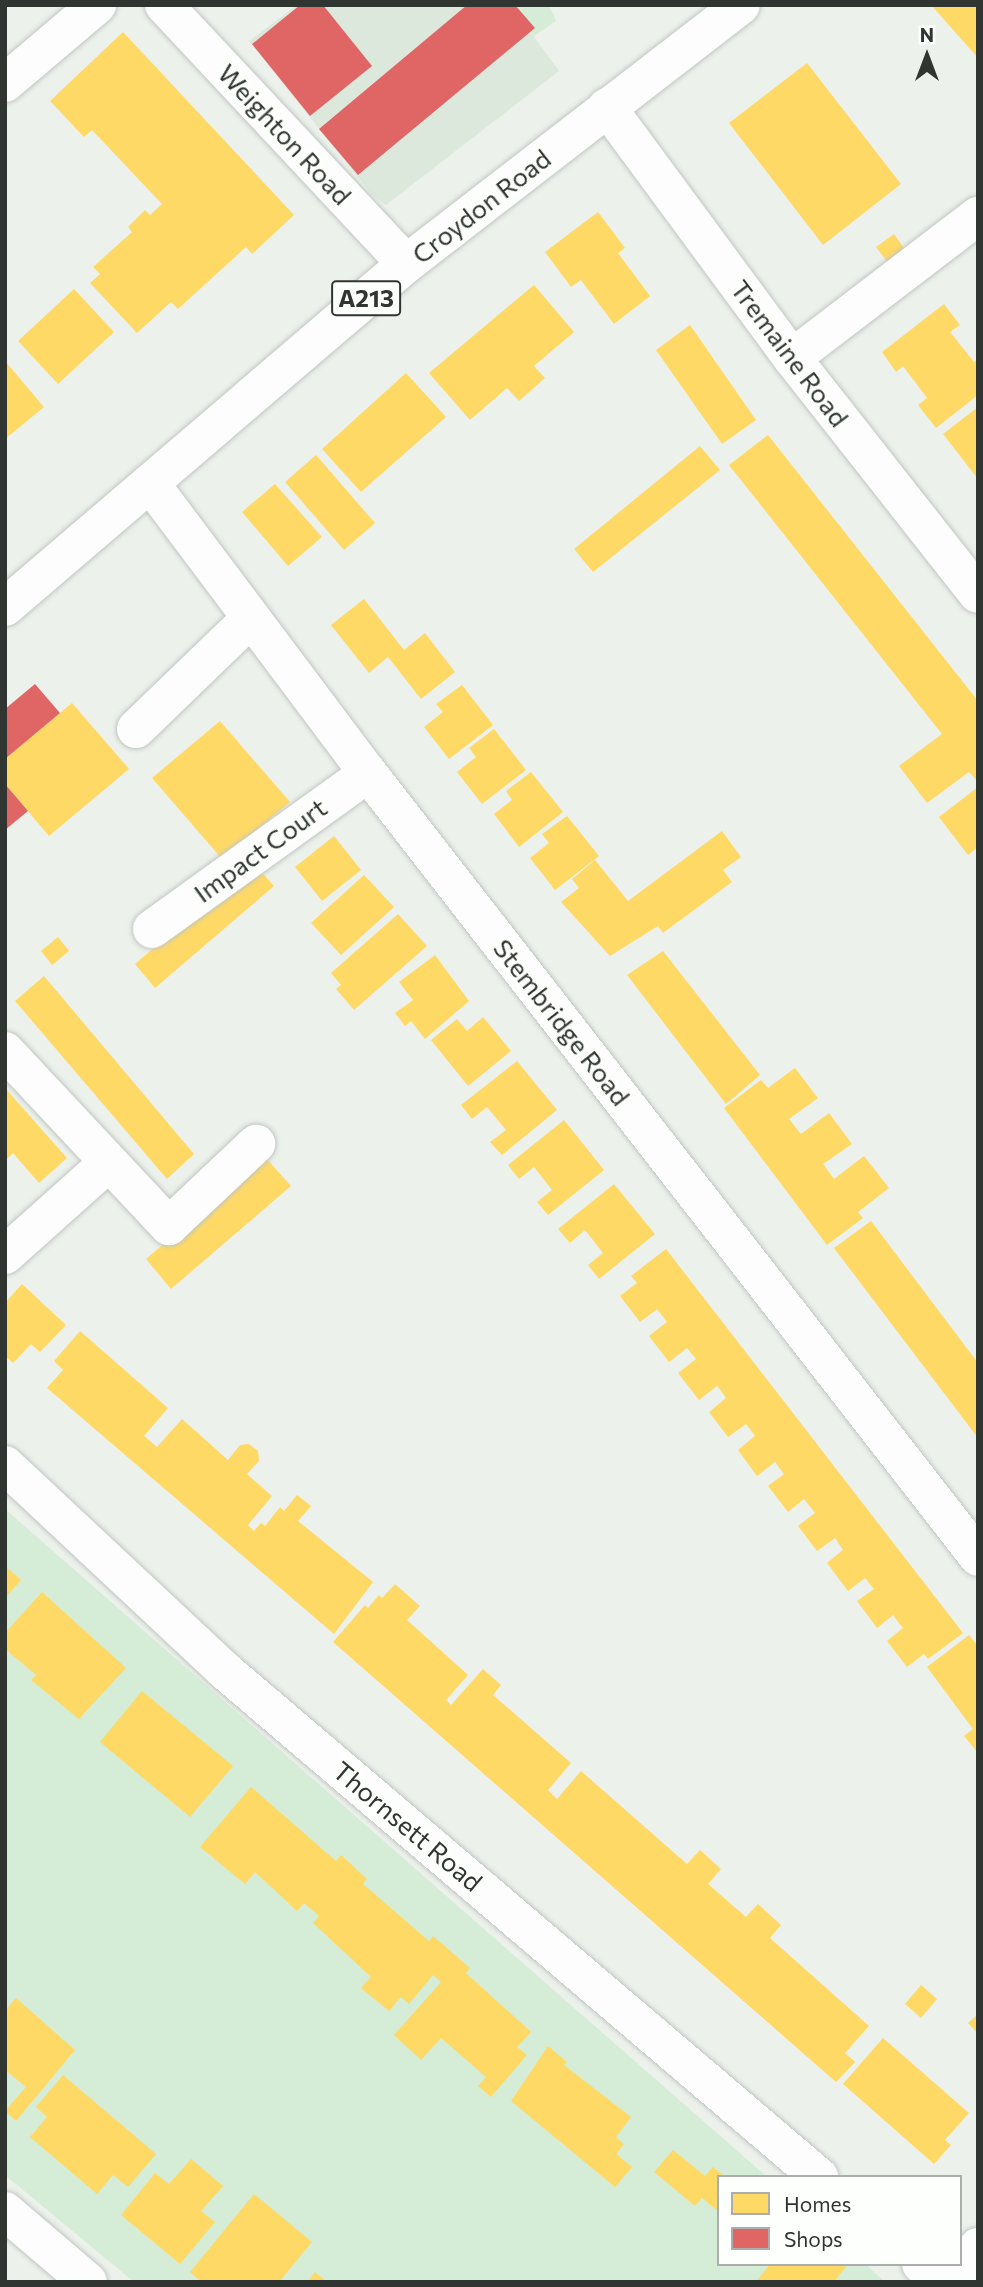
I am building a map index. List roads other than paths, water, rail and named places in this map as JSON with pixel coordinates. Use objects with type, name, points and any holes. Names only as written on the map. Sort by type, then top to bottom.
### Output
[{"type":"street","points":[[5,83],[97,5]]},
{"type":"street","name":"Weighton Road","points":[[164,5],[406,264]]},
{"type":"street","name":"Croydon Road","points":[[5,607],[406,264],[741,5]]},
{"type":"street","name":"Tremaine Road","points":[[607,107],[792,358],[978,594]]},
{"type":"street","points":[[792,358],[978,216]]},
{"type":"street","name":"Stembridge Road","points":[[150,483],[368,773],[978,1557]]},
{"type":"street","points":[[136,729],[251,618]]},
{"type":"street","name":"Impact Court","points":[[152,929],[368,773]]},
{"type":"street","points":[[5,1051],[169,1226],[256,1144]]},
{"type":"street","points":[[5,1255],[108,1163]]},
{"type":"street","name":"Thornsett Road","points":[[5,1465],[224,1670],[817,2175]]},
{"type":"street","points":[[5,2211],[88,2282]]},
{"type":"street","points":[[942,2266],[963,2268]]}]
